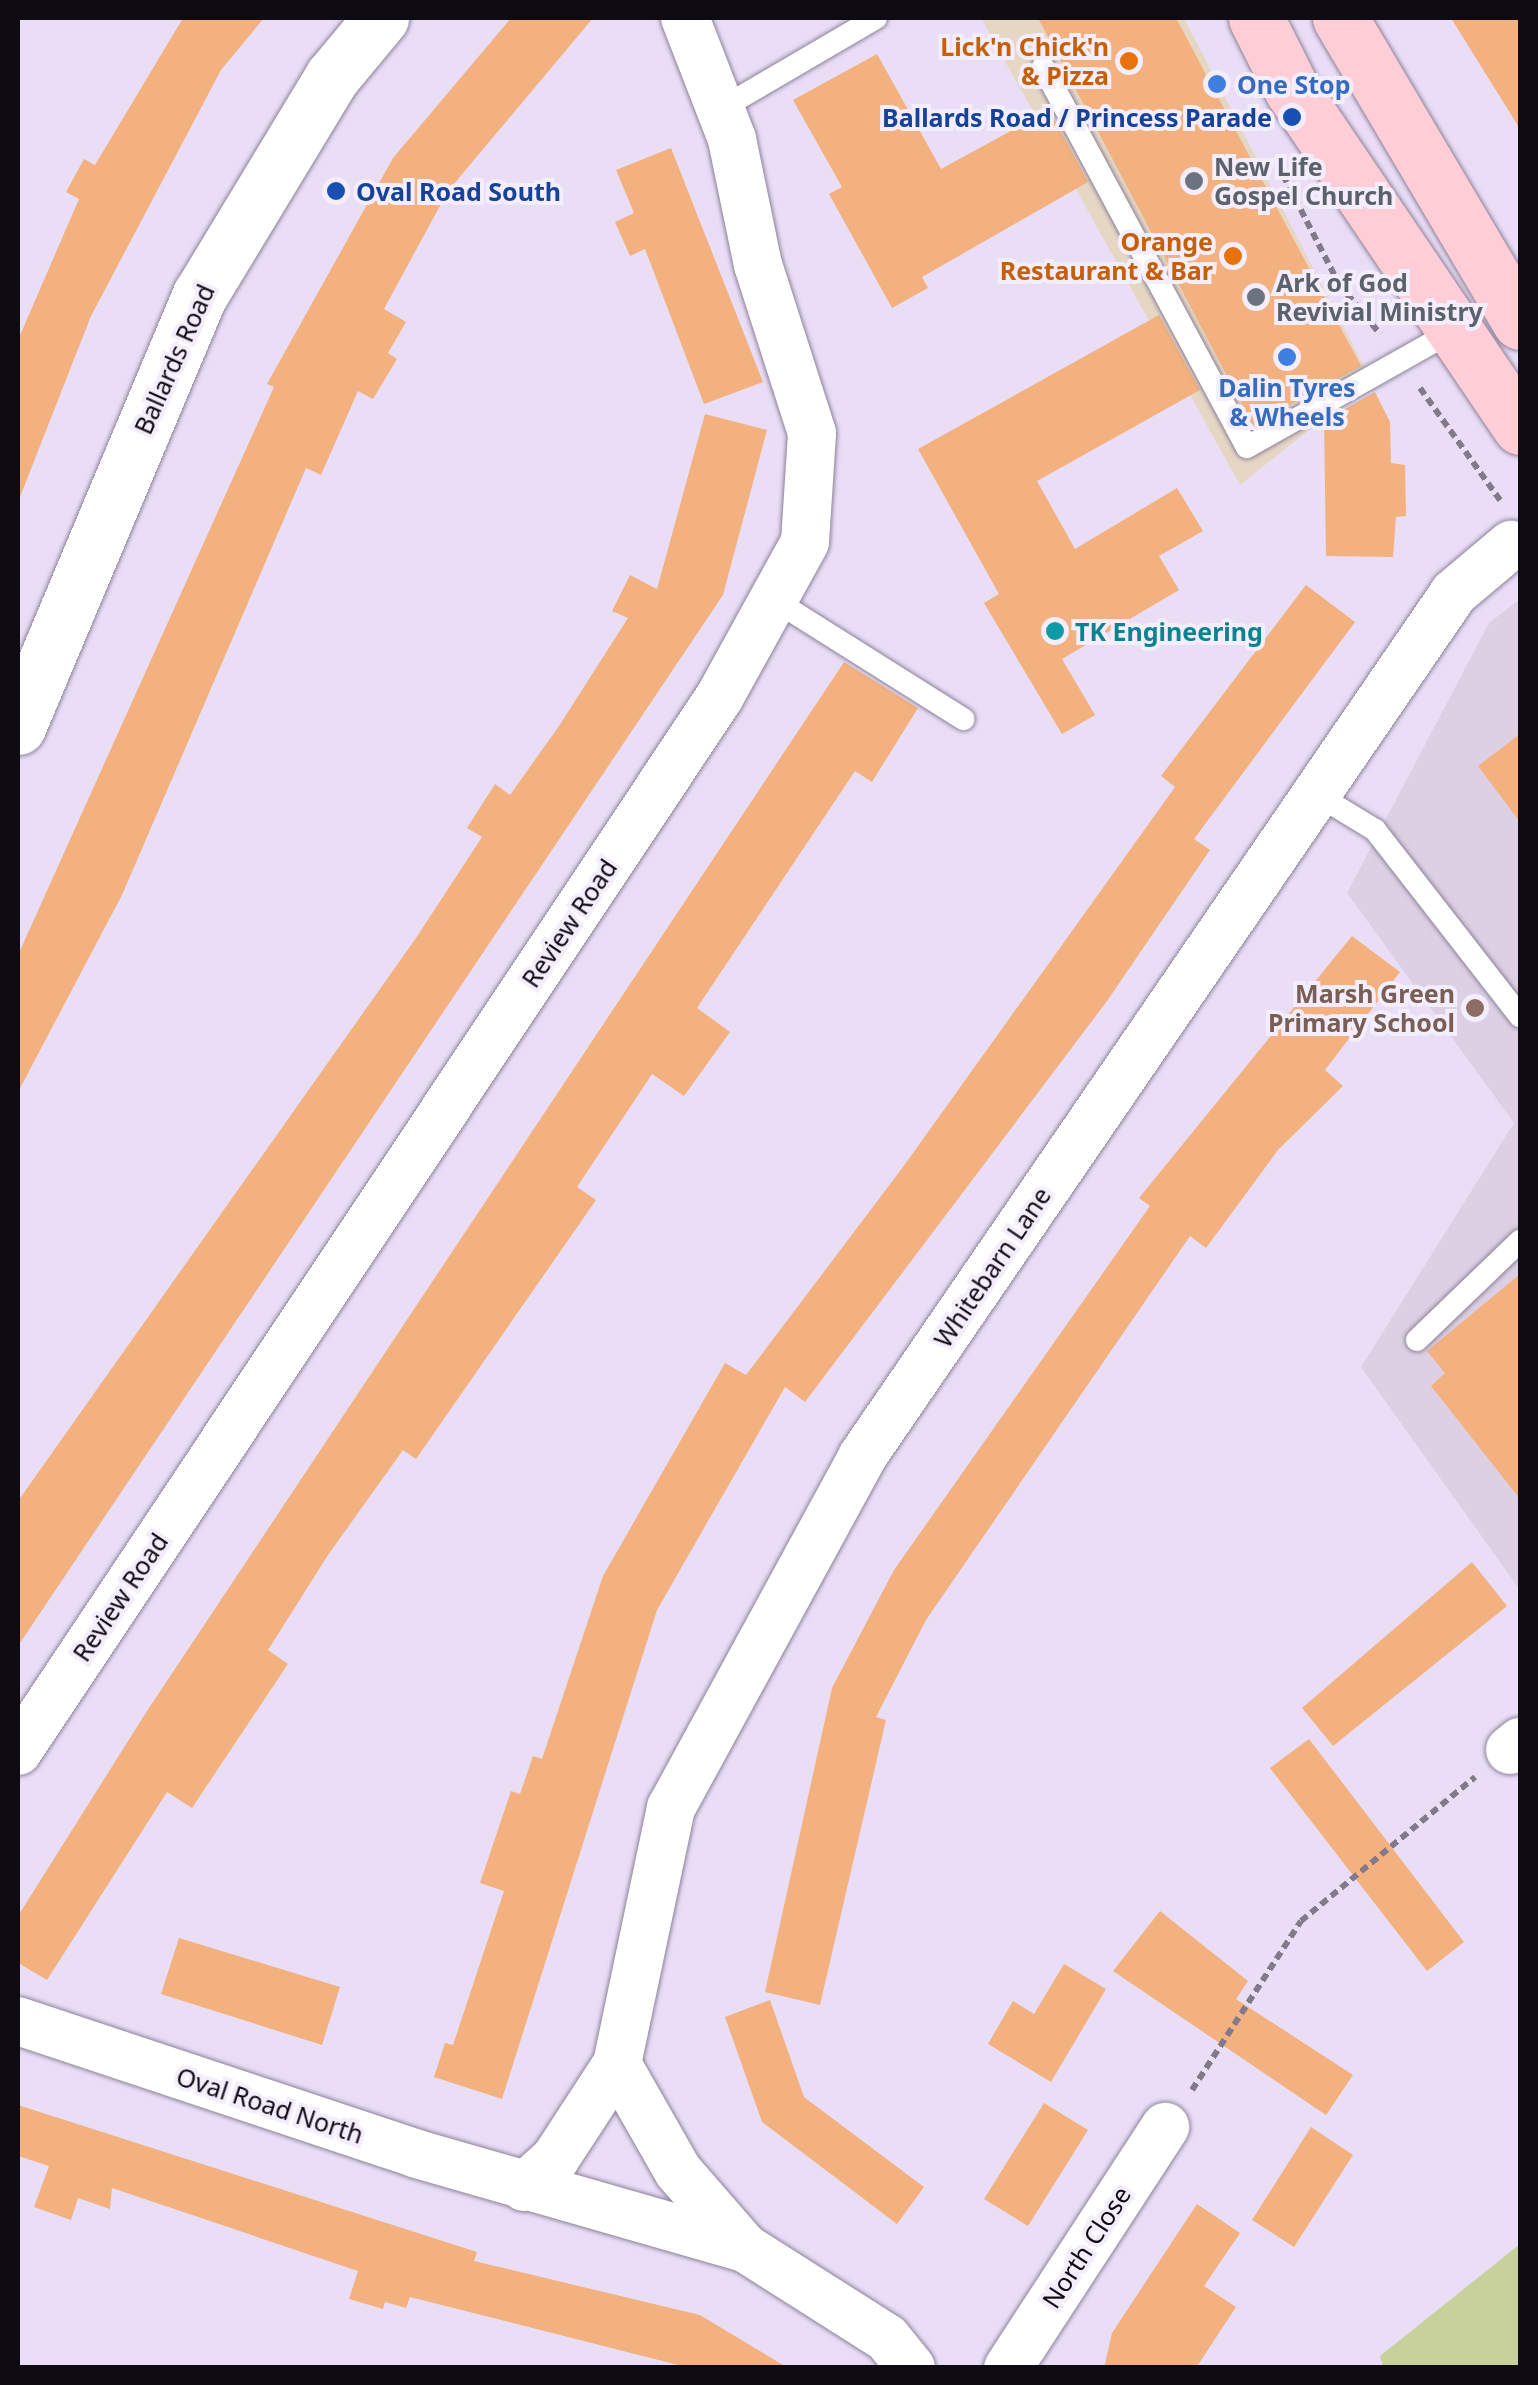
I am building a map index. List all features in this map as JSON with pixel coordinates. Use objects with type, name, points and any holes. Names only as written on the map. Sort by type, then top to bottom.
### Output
[{"type":"main road","name":"Ballards Road","points":[[18,727],[200,295],[332,76],[381,18]]},
{"type":"main road","points":[[1256,18],[1292,90],[1520,427]]},
{"type":"main road","points":[[1340,18],[1520,322]]},
{"type":"street","name":"Review Road","points":[[18,1751],[779,603],[805,542],[812,432],[717,111],[685,18]]},
{"type":"street","name":"Whitebarn Lane","points":[[524,2187],[555,2159],[617,2064],[670,1808],[732,1686],[862,1456],[1454,593],[1510,529]]},
{"type":"street","name":"Oval Road North","points":[[18,2021],[524,2187]]},
{"type":"street","points":[[617,2064],[678,2171],[745,2248],[887,2338],[911,2368]]},
{"type":"street","name":"North Close","points":[[1008,2368],[1165,2128]]},
{"type":"street","points":[[524,2187],[745,2248]]},
{"type":"lane","points":[[717,111],[876,18]]},
{"type":"lane","points":[[1043,67],[1246,447],[1453,330]]},
{"type":"lane","points":[[779,603],[964,718]]},
{"type":"lane","points":[[1316,794],[1375,830],[1520,1016]]},
{"type":"lane","points":[[1417,1340],[1520,1241]]},
{"type":"path","points":[[1417,383],[1510,529]]},
{"type":"path","points":[[1165,2128],[1300,1922],[1338,1881],[1515,1746]]},
{"type":"shaded area","points":[[981,18],[1184,18],[1371,380],[1240,485]]},
{"type":"shaded area","name":"Marsh Green Primary School","points":[[1520,599],[1520,1590],[1361,1367],[1514,1123],[1347,893],[1489,623]]},
{"type":"green space","points":[[1520,2244],[1520,2367],[1383,2367],[1380,2356]]},
{"type":"building","points":[[183,18],[264,18],[221,70],[91,316],[18,502],[18,340],[79,199],[66,192],[84,159],[95,165]]},
{"type":"building","points":[[511,18],[593,18],[448,191],[384,309],[406,322],[388,353],[397,359],[373,399],[358,391],[321,475],[306,468],[122,895],[18,1092],[18,955],[274,387],[267,384],[393,158]]},
{"type":"building","points":[[1038,18],[1176,18],[1361,366],[1253,425]]},
{"type":"building","points":[[1451,18],[1520,18],[1520,129]]},
{"type":"building","points":[[877,54],[941,169],[1049,110],[1088,182],[922,277],[928,288],[892,308],[829,194],[842,187],[793,100]]},
{"type":"building","points":[[671,148],[763,382],[704,404],[645,249],[630,256],[615,222],[634,213],[616,170]]},
{"type":"building","points":[[1159,315],[1200,390],[1037,481],[1075,549],[1177,488],[1203,531],[1159,556],[1179,590],[1062,659],[1095,715],[1062,734],[984,603],[999,594],[918,449]]},
{"type":"building","points":[[1375,392],[1390,422],[1391,463],[1405,465],[1406,516],[1396,517],[1393,557],[1326,556],[1324,421]]},
{"type":"building","points":[[705,414],[767,430],[723,595],[18,1646],[18,1501],[416,938],[482,837],[467,828],[495,784],[510,795],[559,726],[628,618],[612,611],[630,575],[657,589]]},
{"type":"building","points":[[1306,585],[1355,622],[1194,839],[1210,850],[1107,1001],[805,1402],[785,1387],[657,1610],[502,2099],[434,2077],[445,2043],[453,2045],[504,1891],[480,1883],[511,1791],[520,1794],[533,1756],[542,1759],[603,1576],[725,1363],[746,1375],[903,1167],[1175,787],[1161,776]]},
{"type":"building","points":[[844,662],[918,708],[872,782],[855,771],[697,1008],[730,1032],[684,1096],[652,1074],[577,1187],[596,1200],[416,1459],[403,1450],[328,1555],[268,1650],[288,1664],[192,1808],[167,1792],[47,1980],[18,1963],[18,1916],[145,1714]]},
{"type":"building","points":[[1520,734],[1520,822],[1478,766]]},
{"type":"building","points":[[1352,936],[1400,972],[1325,1070],[1343,1086],[1278,1150],[1206,1248],[1190,1236],[926,1620],[876,1717],[886,1720],[820,2005],[765,1992],[832,1688],[894,1570],[1150,1206],[1139,1198]]},
{"type":"building","points":[[1520,1274],[1520,1499],[1431,1386],[1445,1373],[1427,1351]]},
{"type":"building","points":[[1472,1562],[1507,1606],[1333,1746],[1302,1708]]},
{"type":"building","points":[[1309,1739],[1464,1942],[1427,1971],[1270,1768]]},
{"type":"building","points":[[1160,1911],[1248,1981],[1236,1999],[1353,2075],[1326,2115],[1113,1971]]},
{"type":"building","points":[[179,1938],[340,1987],[322,2045],[161,1994]]},
{"type":"building","points":[[1064,1964],[1106,1989],[1051,2082],[988,2044],[1013,2001],[1034,2014]]},
{"type":"building","points":[[770,2000],[804,2097],[924,2187],[897,2224],[762,2122],[725,2017]]},
{"type":"building","points":[[1044,2103],[1088,2130],[1028,2226],[984,2199]]},
{"type":"building","points":[[18,2105],[477,2252],[474,2261],[700,2315],[788,2368],[690,2368],[410,2297],[406,2308],[385,2302],[383,2309],[349,2299],[358,2271],[112,2188],[110,2209],[78,2198],[71,2220],[34,2207],[49,2166],[18,2156]]},
{"type":"building","points":[[1311,2127],[1353,2155],[1294,2247],[1252,2220]]},
{"type":"building","points":[[1197,2204],[1240,2233],[1204,2286],[1236,2307],[1196,2368],[1104,2368],[1112,2333]]},
{"type":"place","name":"Lick'n Chick'n & Pizza","points":[[1129,61]]},
{"type":"place","name":"One Stop","points":[[1217,84]]},
{"type":"place","name":"Ballards Road / Princess Parade","points":[[1292,117]]},
{"type":"place","name":"New Life Gospel Church","points":[[1194,181]]},
{"type":"place","name":"Oval Road South","points":[[336,191]]},
{"type":"place","name":"Orange Restaurant & Bar","points":[[1233,256]]},
{"type":"place","name":"Ark of God Revivial Ministry","points":[[1256,297]]},
{"type":"place","name":"Dalin Tyres & Wheels","points":[[1287,357]]},
{"type":"place","name":"TK Engineering","points":[[1055,631]]},
{"type":"place","name":"Marsh Green Primary School","points":[[1475,1008]]}]
